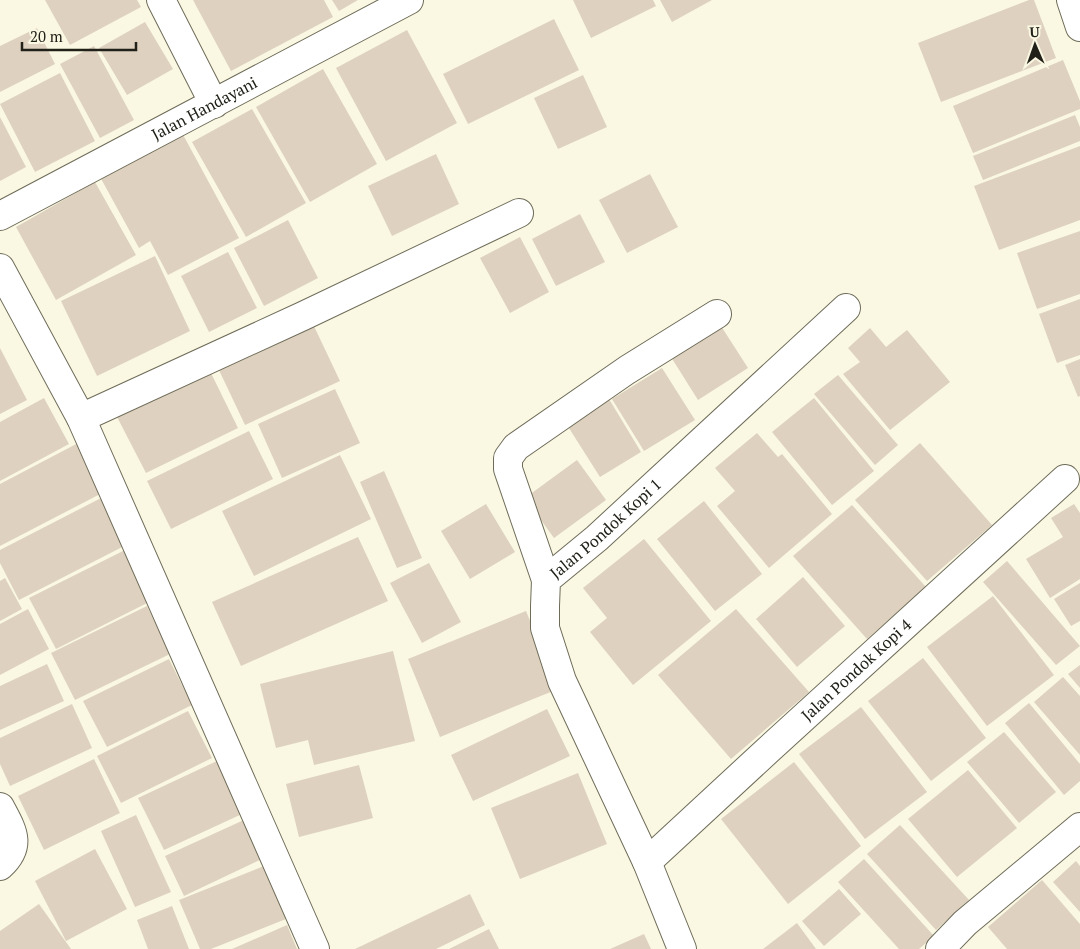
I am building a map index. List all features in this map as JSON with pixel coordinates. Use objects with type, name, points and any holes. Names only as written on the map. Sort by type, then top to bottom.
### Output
[{"type":"street","points":[[161,0],[214,104]]},
{"type":"street","name":"Jalan Handayani","points":[[0,216],[409,0]]},
{"type":"street","points":[[1071,0],[1080,27]]},
{"type":"street","points":[[81,418],[303,316],[519,213]]},
{"type":"street","points":[[0,268],[81,418],[314,949]]},
{"type":"street","name":"Jalan Pondok Kopi 1","points":[[682,949],[647,862],[562,681],[545,628],[546,580],[597,538],[846,308]]},
{"type":"street","points":[[546,580],[508,469],[508,458],[516,447],[627,370],[717,314]]},
{"type":"street","name":"Jalan Pondok Kopi 4","points":[[647,862],[766,750],[1065,479]]},
{"type":"street","points":[[0,807],[10,825],[14,838],[6,858]]},
{"type":"street","points":[[940,949],[965,923],[1080,827]]},
{"type":"building","points":[[45,0],[137,0],[141,7],[70,45]]},
{"type":"building","points":[[193,0],[324,0],[333,17],[231,71]]},
{"type":"building","points":[[332,0],[358,0],[339,11]]},
{"type":"building","points":[[573,0],[653,0],[656,6],[591,38]]},
{"type":"building","points":[[660,0],[712,0],[672,22]]},
{"type":"building","points":[[1029,0],[1034,0],[1056,58],[941,102],[918,43]]},
{"type":"building","points":[[554,19],[579,70],[468,124],[443,74]]},
{"type":"building","points":[[145,22],[173,69],[127,95],[99,48]]},
{"type":"building","points":[[37,28],[55,64],[0,92],[0,46]]},
{"type":"building","points":[[407,30],[457,123],[386,161],[336,68]]},
{"type":"building","points":[[94,46],[134,120],[100,138],[60,64]]},
{"type":"building","points":[[1063,60],[1080,101],[1080,109],[973,153],[953,106]]},
{"type":"building","points":[[323,69],[377,164],[310,202],[256,107]]},
{"type":"building","points":[[60,73],[95,141],[35,172],[0,104]]},
{"type":"building","points":[[583,75],[607,127],[558,149],[534,98]]},
{"type":"building","points":[[252,109],[306,203],[246,237],[192,142]]},
{"type":"building","points":[[1075,115],[1080,127],[1080,141],[983,180],[973,156]]},
{"type":"building","points":[[0,117],[26,167],[0,181]]},
{"type":"building","points":[[181,131],[239,238],[168,275],[150,241],[139,248],[99,175]]},
{"type":"building","points":[[1080,146],[1080,220],[999,250],[974,186]]},
{"type":"building","points":[[436,154],[459,204],[392,236],[368,186]]},
{"type":"building","points":[[650,174],[678,227],[627,253],[599,200]]},
{"type":"building","points":[[95,182],[136,255],[56,300],[16,227]]},
{"type":"building","points":[[580,214],[605,262],[556,286],[532,239]]},
{"type":"building","points":[[288,220],[318,278],[264,306],[234,248]]},
{"type":"building","points":[[1080,231],[1080,294],[1037,309],[1017,253]]},
{"type":"building","points":[[520,237],[549,292],[510,313],[480,258]]},
{"type":"building","points":[[228,252],[257,308],[209,332],[181,276]]},
{"type":"building","points":[[155,256],[190,331],[97,376],[61,301]]},
{"type":"building","points":[[1080,299],[1080,355],[1057,363],[1039,314]]},
{"type":"building","points":[[313,324],[340,381],[245,425],[218,368]]},
{"type":"building","points":[[721,326],[748,368],[698,400],[671,357]]},
{"type":"building","points":[[870,328],[886,347],[907,330],[950,382],[890,430],[843,374],[860,362],[848,348]]},
{"type":"building","points":[[0,348],[27,400],[0,414]]},
{"type":"building","points":[[1080,359],[1080,396],[1078,397],[1065,365]]},
{"type":"building","points":[[208,367],[238,428],[146,473],[115,413]]},
{"type":"building","points":[[662,368],[695,420],[644,451],[612,399]]},
{"type":"building","points":[[838,375],[898,445],[875,465],[814,394]]},
{"type":"building","points":[[335,389],[360,443],[282,478],[258,424]]},
{"type":"building","points":[[44,398],[69,444],[0,481],[0,422]]},
{"type":"building","points":[[814,398],[874,471],[832,505],[772,432]]},
{"type":"building","points":[[609,399],[641,452],[600,477],[567,425]]},
{"type":"building","points":[[249,431],[273,479],[171,529],[147,481]]},
{"type":"building","points":[[757,433],[778,457],[782,454],[832,514],[769,568],[717,506],[735,491],[715,468]]},
{"type":"building","points":[[80,442],[106,491],[0,546],[0,484]]},
{"type":"building","points":[[920,443],[992,525],[927,581],[855,500]]},
{"type":"building","points":[[340,455],[371,519],[254,576],[222,511]]},
{"type":"building","points":[[577,460],[606,500],[554,538],[525,498]]},
{"type":"building","points":[[384,471],[422,558],[397,568],[360,482]]},
{"type":"building","points":[[105,496],[130,543],[19,600],[0,563],[0,550]]},
{"type":"building","points":[[704,501],[762,574],[715,611],[657,539]]},
{"type":"building","points":[[486,504],[515,552],[470,579],[441,531]]},
{"type":"building","points":[[1074,504],[1080,513],[1080,579],[1050,598],[1026,559],[1063,537],[1051,518]]},
{"type":"building","points":[[852,505],[926,587],[867,639],[793,556]]},
{"type":"building","points":[[358,537],[388,601],[241,666],[212,602]]},
{"type":"building","points":[[644,539],[711,621],[633,685],[590,632],[607,618],[583,588]]},
{"type":"building","points":[[129,548],[155,599],[56,649],[29,598]]},
{"type":"building","points":[[1007,561],[1080,646],[1056,665],[983,582]]},
{"type":"building","points":[[429,563],[461,622],[422,643],[390,583]]},
{"type":"building","points":[[803,577],[845,626],[797,667],[756,619]]},
{"type":"building","points":[[5,578],[22,609],[0,621],[0,581]]},
{"type":"building","points":[[1080,583],[1080,621],[1071,626],[1054,599]]},
{"type":"building","points":[[993,596],[1054,675],[987,726],[927,647]]},
{"type":"building","points":[[147,606],[170,654],[75,700],[51,653]]},
{"type":"building","points":[[28,609],[49,649],[0,675],[0,624]]},
{"type":"building","points":[[736,609],[809,692],[731,759],[658,675]]},
{"type":"building","points":[[526,611],[558,689],[440,737],[408,659]]},
{"type":"building","points":[[393,651],[415,741],[314,765],[308,740],[276,748],[260,684]]},
{"type":"building","points":[[923,658],[986,738],[931,781],[868,701]]},
{"type":"building","points":[[169,659],[192,705],[107,747],[83,701]]},
{"type":"building","points":[[47,664],[64,701],[0,730],[0,686]]},
{"type":"building","points":[[1080,665],[1080,688],[1068,674]]},
{"type":"building","points":[[1063,677],[1080,696],[1080,755],[1034,702]]},
{"type":"building","points":[[1029,703],[1080,764],[1080,781],[1064,795],[1005,723]]},
{"type":"building","points":[[72,704],[92,748],[10,786],[0,764],[0,738]]},
{"type":"building","points":[[861,707],[927,792],[865,839],[799,754]]},
{"type":"building","points":[[547,709],[570,756],[473,801],[451,755]]},
{"type":"building","points":[[188,711],[212,758],[121,803],[97,756]]},
{"type":"building","points":[[1004,732],[1056,792],[1019,823],[967,762]]},
{"type":"building","points":[[94,759],[120,813],[44,850],[18,796]]},
{"type":"building","points":[[217,761],[242,814],[164,850],[138,798]]},
{"type":"building","points":[[794,762],[861,846],[788,904],[721,819]]},
{"type":"building","points":[[359,765],[373,818],[299,837],[286,784]]},
{"type":"building","points":[[968,770],[1017,828],[957,877],[908,819]]},
{"type":"building","points":[[578,773],[607,844],[520,879],[491,808]]},
{"type":"building","points":[[136,815],[171,892],[135,907],[101,831]]},
{"type":"building","points":[[246,819],[264,858],[184,896],[165,856]]},
{"type":"building","points":[[900,825],[969,900],[936,930],[867,854]]},
{"type":"building","points":[[95,849],[127,909],[66,941],[35,881]]},
{"type":"building","points":[[864,859],[934,936],[919,949],[899,949],[838,882]]},
{"type":"building","points":[[1076,861],[1080,866],[1080,912],[1053,882]]},
{"type":"building","points":[[264,866],[286,919],[211,949],[200,949],[179,900]]},
{"type":"building","points":[[1042,880],[1080,924],[1080,949],[1007,949],[988,927]]},
{"type":"building","points":[[839,889],[861,914],[824,946],[802,921]]},
{"type":"building","points":[[470,894],[485,925],[436,949],[355,949]]},
{"type":"building","points":[[39,904],[71,949],[0,949],[0,931]]},
{"type":"building","points":[[172,906],[189,949],[148,949],[137,920]]},
{"type":"building","points":[[797,923],[816,949],[763,949]]},
{"type":"building","points":[[287,925],[297,949],[232,949]]},
{"type":"building","points":[[489,929],[499,949],[449,949]]},
{"type":"building","points":[[644,934],[651,949],[610,949]]}]
